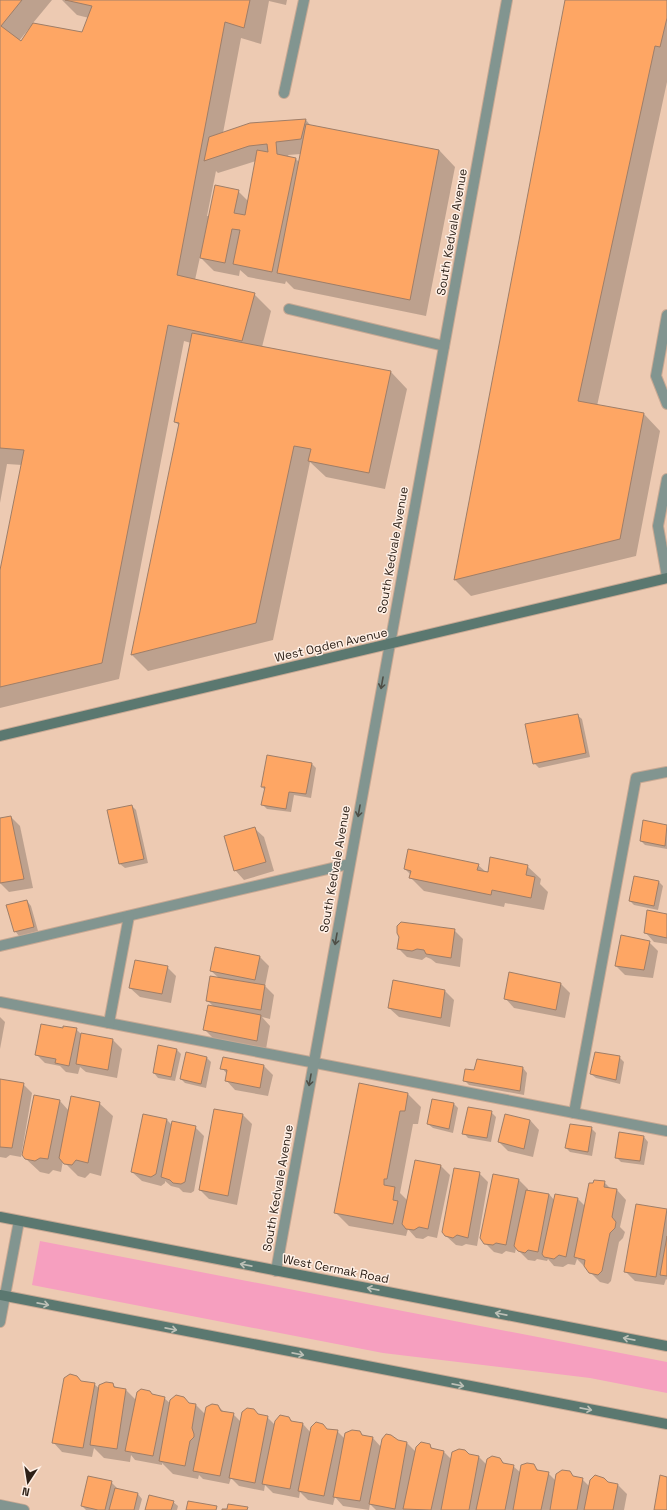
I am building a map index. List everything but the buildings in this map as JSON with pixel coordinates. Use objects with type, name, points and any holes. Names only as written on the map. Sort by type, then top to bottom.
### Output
[{"type":"main road","name":"West Ogden Avenue","points":[[0,736],[667,577]]},
{"type":"main road","name":"West Cermak Road","points":[[0,1217],[667,1346]]},
{"type":"main road","points":[[2,1296],[667,1424]]},
{"type":"street","points":[[284,93],[304,0]]},
{"type":"street","name":"South Kedvale Avenue","points":[[276,1271],[507,0]]},
{"type":"street","points":[[289,309],[444,346]]},
{"type":"street","points":[[667,315],[656,376],[667,404]]},
{"type":"street","points":[[667,479],[658,526],[667,577]]},
{"type":"street","points":[[574,1113],[636,778],[667,772]]},
{"type":"street","points":[[0,946],[350,864]]},
{"type":"street","points":[[109,1023],[129,916]]},
{"type":"street","points":[[0,1002],[667,1131]]},
{"type":"street","points":[[0,1322],[2,1296],[19,1220]]},
{"type":"street","points":[[0,1505],[24,1510]]},
{"type":"shaded area","points":[[40,1241],[667,1362],[667,1393],[590,1378],[383,1353],[32,1285]]}]
